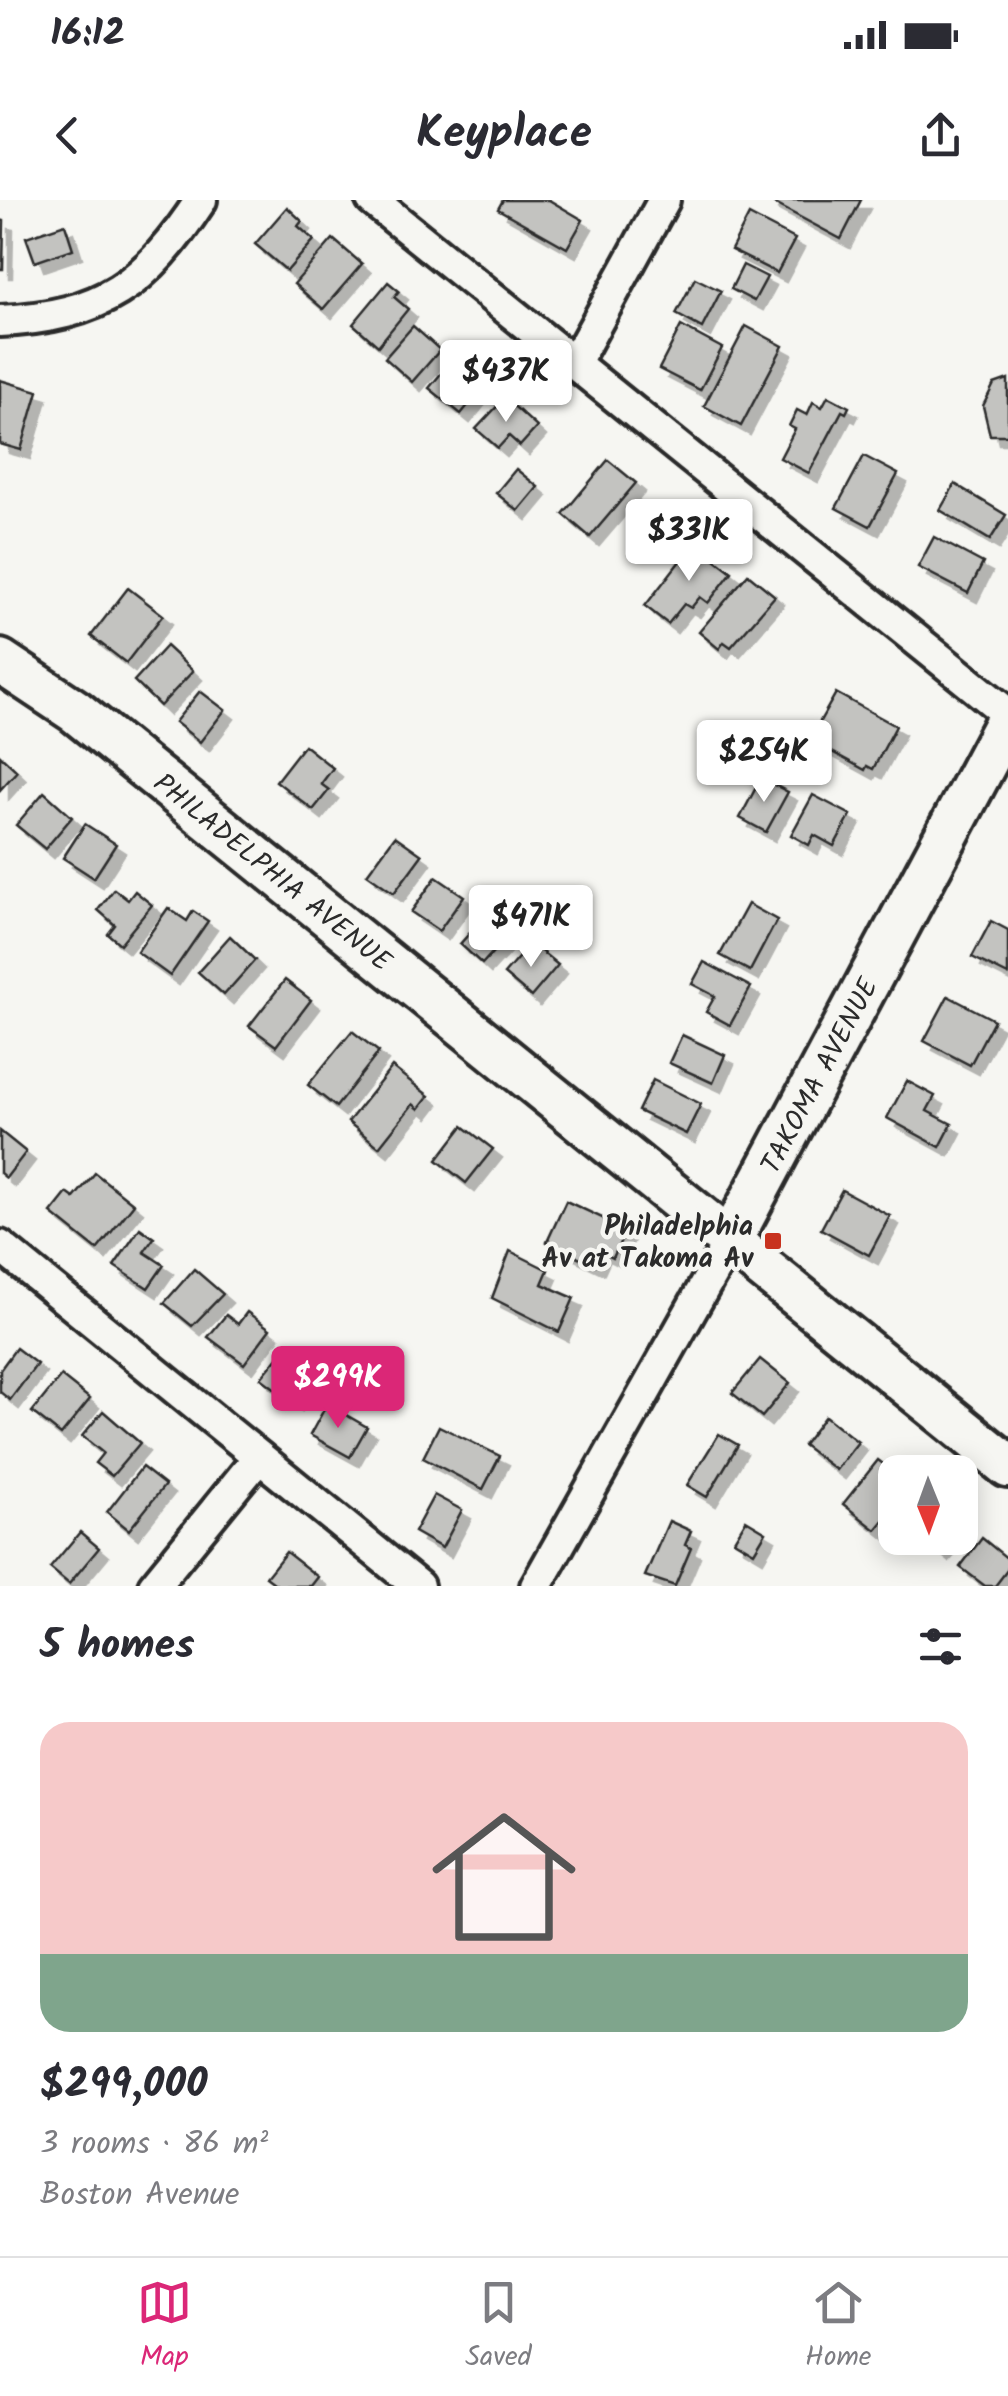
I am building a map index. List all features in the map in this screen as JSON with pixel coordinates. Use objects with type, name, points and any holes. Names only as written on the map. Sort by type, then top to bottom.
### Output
[{"type":"main road","name":"PHILADELPHIA AVENUE","points":[[0,661],[75,711],[1008,1466]]},
{"type":"main road","name":"TAKOMA AVENUE","points":[[730,1241],[1008,717]]},
{"type":"street","points":[[0,321],[40,319],[94,304],[128,286],[168,250],[201,200]]},
{"type":"street","points":[[372,200],[1008,717]]},
{"type":"street","points":[[574,364],[664,200]]},
{"type":"street","name":"TAKOMA AVENUE","points":[[536,1586],[730,1241]]},
{"type":"street","points":[[3,1256],[418,1586]]},
{"type":"street","points":[[154,1586],[259,1457]]},
{"type":"building","points":[[503,200],[549,200],[583,220],[567,248],[498,209]]},
{"type":"building","points":[[768,200],[861,200],[841,239]]},
{"type":"building","points":[[287,207],[302,221],[298,226],[314,240],[287,271],[255,244]]},
{"type":"building","points":[[749,215],[795,239],[777,273],[731,250]]},
{"type":"building","points":[[0,220],[4,221],[3,269],[0,269]]},
{"type":"building","points":[[65,224],[73,249],[35,262],[26,237]]},
{"type":"building","points":[[333,239],[362,264],[323,309],[294,284]]},
{"type":"building","points":[[743,265],[767,277],[754,301],[731,289]]},
{"type":"building","points":[[695,278],[721,291],[702,328],[676,314]]},
{"type":"building","points":[[388,282],[399,291],[394,297],[408,309],[378,346],[353,324]]},
{"type":"building","points":[[413,326],[440,350],[412,382],[385,358]]},
{"type":"building","points":[[681,326],[722,348],[700,390],[659,369]]},
{"type":"building","points":[[746,326],[783,346],[741,426],[704,406]]},
{"type":"building","points":[[459,352],[491,377],[461,414],[429,388]]},
{"type":"building","points":[[1008,379],[1008,435],[990,435],[983,406],[994,384]]},
{"type":"building","points":[[0,380],[38,391],[21,450],[0,444]]},
{"type":"building","points":[[828,396],[849,407],[846,413],[842,411],[809,473],[780,458],[795,429],[789,426],[797,410],[807,415],[813,402],[822,407]]},
{"type":"building","points":[[505,398],[537,427],[520,446],[509,436],[498,448],[476,429]]},
{"type":"building","points":[[864,456],[898,474],[870,526],[836,508]]},
{"type":"building","points":[[608,460],[636,483],[590,537],[563,514]]},
{"type":"building","points":[[516,469],[538,487],[518,511],[496,493]]},
{"type":"building","points":[[955,484],[1006,515],[990,540],[940,510]]},
{"type":"building","points":[[934,537],[983,563],[968,593],[918,567]]},
{"type":"building","points":[[694,543],[732,572],[708,603],[700,597],[691,608],[684,604],[668,624],[645,606]]},
{"type":"building","points":[[748,574],[775,596],[731,647],[724,642],[719,649],[699,632]]},
{"type":"building","points":[[128,588],[163,615],[126,663],[91,636]]},
{"type":"building","points":[[166,646],[193,671],[160,706],[134,681]]},
{"type":"building","points":[[200,691],[225,710],[200,742],[175,722]]},
{"type":"building","points":[[836,693],[896,726],[873,769],[867,766],[865,770],[821,746],[826,736],[815,730]]},
{"type":"building","points":[[304,745],[333,768],[321,784],[329,790],[313,810],[276,781]]},
{"type":"building","points":[[0,755],[17,771],[0,790]]},
{"type":"building","points":[[761,778],[788,792],[766,832],[740,818]]},
{"type":"building","points":[[44,792],[72,817],[45,849],[16,825]]},
{"type":"building","points":[[813,795],[851,815],[834,846],[814,835],[809,845],[791,835]]},
{"type":"building","points":[[85,824],[116,844],[94,878],[63,858]]},
{"type":"building","points":[[395,836],[422,855],[394,893],[367,874]]},
{"type":"building","points":[[436,877],[464,896],[439,931],[411,912]]},
{"type":"building","points":[[114,889],[128,900],[135,891],[152,905],[120,944],[108,934],[115,925],[98,910]]},
{"type":"building","points":[[748,904],[777,920],[750,971],[720,955]]},
{"type":"building","points":[[168,908],[187,921],[193,911],[208,921],[170,976],[137,952]]},
{"type":"building","points":[[492,908],[515,928],[482,964],[460,944]]},
{"type":"building","points":[[991,921],[1008,930],[1008,975],[972,957]]},
{"type":"building","points":[[230,936],[255,960],[224,995],[198,972]]},
{"type":"building","points":[[531,943],[558,965],[531,997],[504,974]]},
{"type":"building","points":[[704,962],[751,987],[730,1025],[706,1012],[715,996],[692,984]]},
{"type":"building","points":[[285,980],[311,1000],[276,1046],[249,1026]]},
{"type":"building","points":[[948,996],[994,1020],[970,1065],[924,1041]]},
{"type":"building","points":[[352,1031],[379,1052],[336,1107],[308,1085]]},
{"type":"building","points":[[682,1035],[725,1055],[713,1083],[669,1063]]},
{"type":"building","points":[[392,1067],[429,1096],[419,1109],[413,1104],[379,1147],[348,1122]]},
{"type":"building","points":[[653,1080],[701,1104],[686,1134],[638,1111]]},
{"type":"building","points":[[907,1081],[935,1096],[927,1111],[952,1124],[940,1147],[887,1118]]},
{"type":"building","points":[[463,1126],[493,1149],[466,1183],[437,1160]]},
{"type":"building","points":[[0,1131],[26,1152],[6,1178],[0,1173]]},
{"type":"building","points":[[95,1173],[134,1204],[97,1250],[51,1213],[67,1193],[74,1198]]},
{"type":"building","points":[[842,1190],[890,1216],[869,1255],[821,1229]]},
{"type":"building","points":[[566,1201],[626,1229],[613,1258],[601,1252],[595,1265],[547,1242]]},
{"type":"building","points":[[140,1228],[154,1238],[144,1252],[164,1265],[148,1288],[114,1266]]},
{"type":"building","points":[[510,1251],[548,1270],[542,1284],[574,1298],[559,1332],[492,1298]]},
{"type":"building","points":[[194,1269],[223,1294],[192,1326],[164,1303]]},
{"type":"building","points":[[247,1312],[270,1329],[244,1364],[208,1337],[226,1315],[238,1324]]},
{"type":"building","points":[[16,1348],[37,1364],[10,1400],[0,1392],[0,1370]]},
{"type":"building","points":[[279,1356],[310,1380],[293,1402],[261,1378]]},
{"type":"building","points":[[760,1359],[790,1383],[762,1417],[732,1393]]},
{"type":"building","points":[[61,1376],[90,1399],[61,1435],[32,1412]]},
{"type":"building","points":[[327,1404],[367,1427],[350,1457],[310,1435]]},
{"type":"building","points":[[103,1411],[140,1443],[112,1476],[95,1463],[103,1453],[82,1436]]},
{"type":"building","points":[[825,1416],[858,1442],[836,1470],[803,1445]]},
{"type":"building","points":[[439,1426],[500,1456],[483,1489],[423,1458]]},
{"type":"building","points":[[719,1434],[738,1445],[707,1497],[687,1485]]},
{"type":"building","points":[[878,1460],[878,1528],[876,1530],[843,1504]]},
{"type":"building","points":[[142,1467],[165,1485],[129,1530],[107,1512]]},
{"type":"building","points":[[434,1495],[462,1510],[442,1548],[414,1532]]},
{"type":"building","points":[[746,1520],[766,1532],[754,1552],[734,1540]]},
{"type":"building","points":[[669,1521],[691,1531],[685,1545],[691,1548],[675,1586],[645,1576]]},
{"type":"building","points":[[80,1532],[99,1548],[69,1584],[50,1568]]},
{"type":"building","points":[[982,1538],[1008,1559],[1008,1569],[995,1586],[985,1586],[960,1567],[969,1555],[978,1555]]},
{"type":"building","points":[[286,1552],[318,1577],[311,1586],[278,1586],[266,1577]]},
{"type":"place","name":"Philadelphia Av at Takoma Av","points":[[773,1241]]}]
